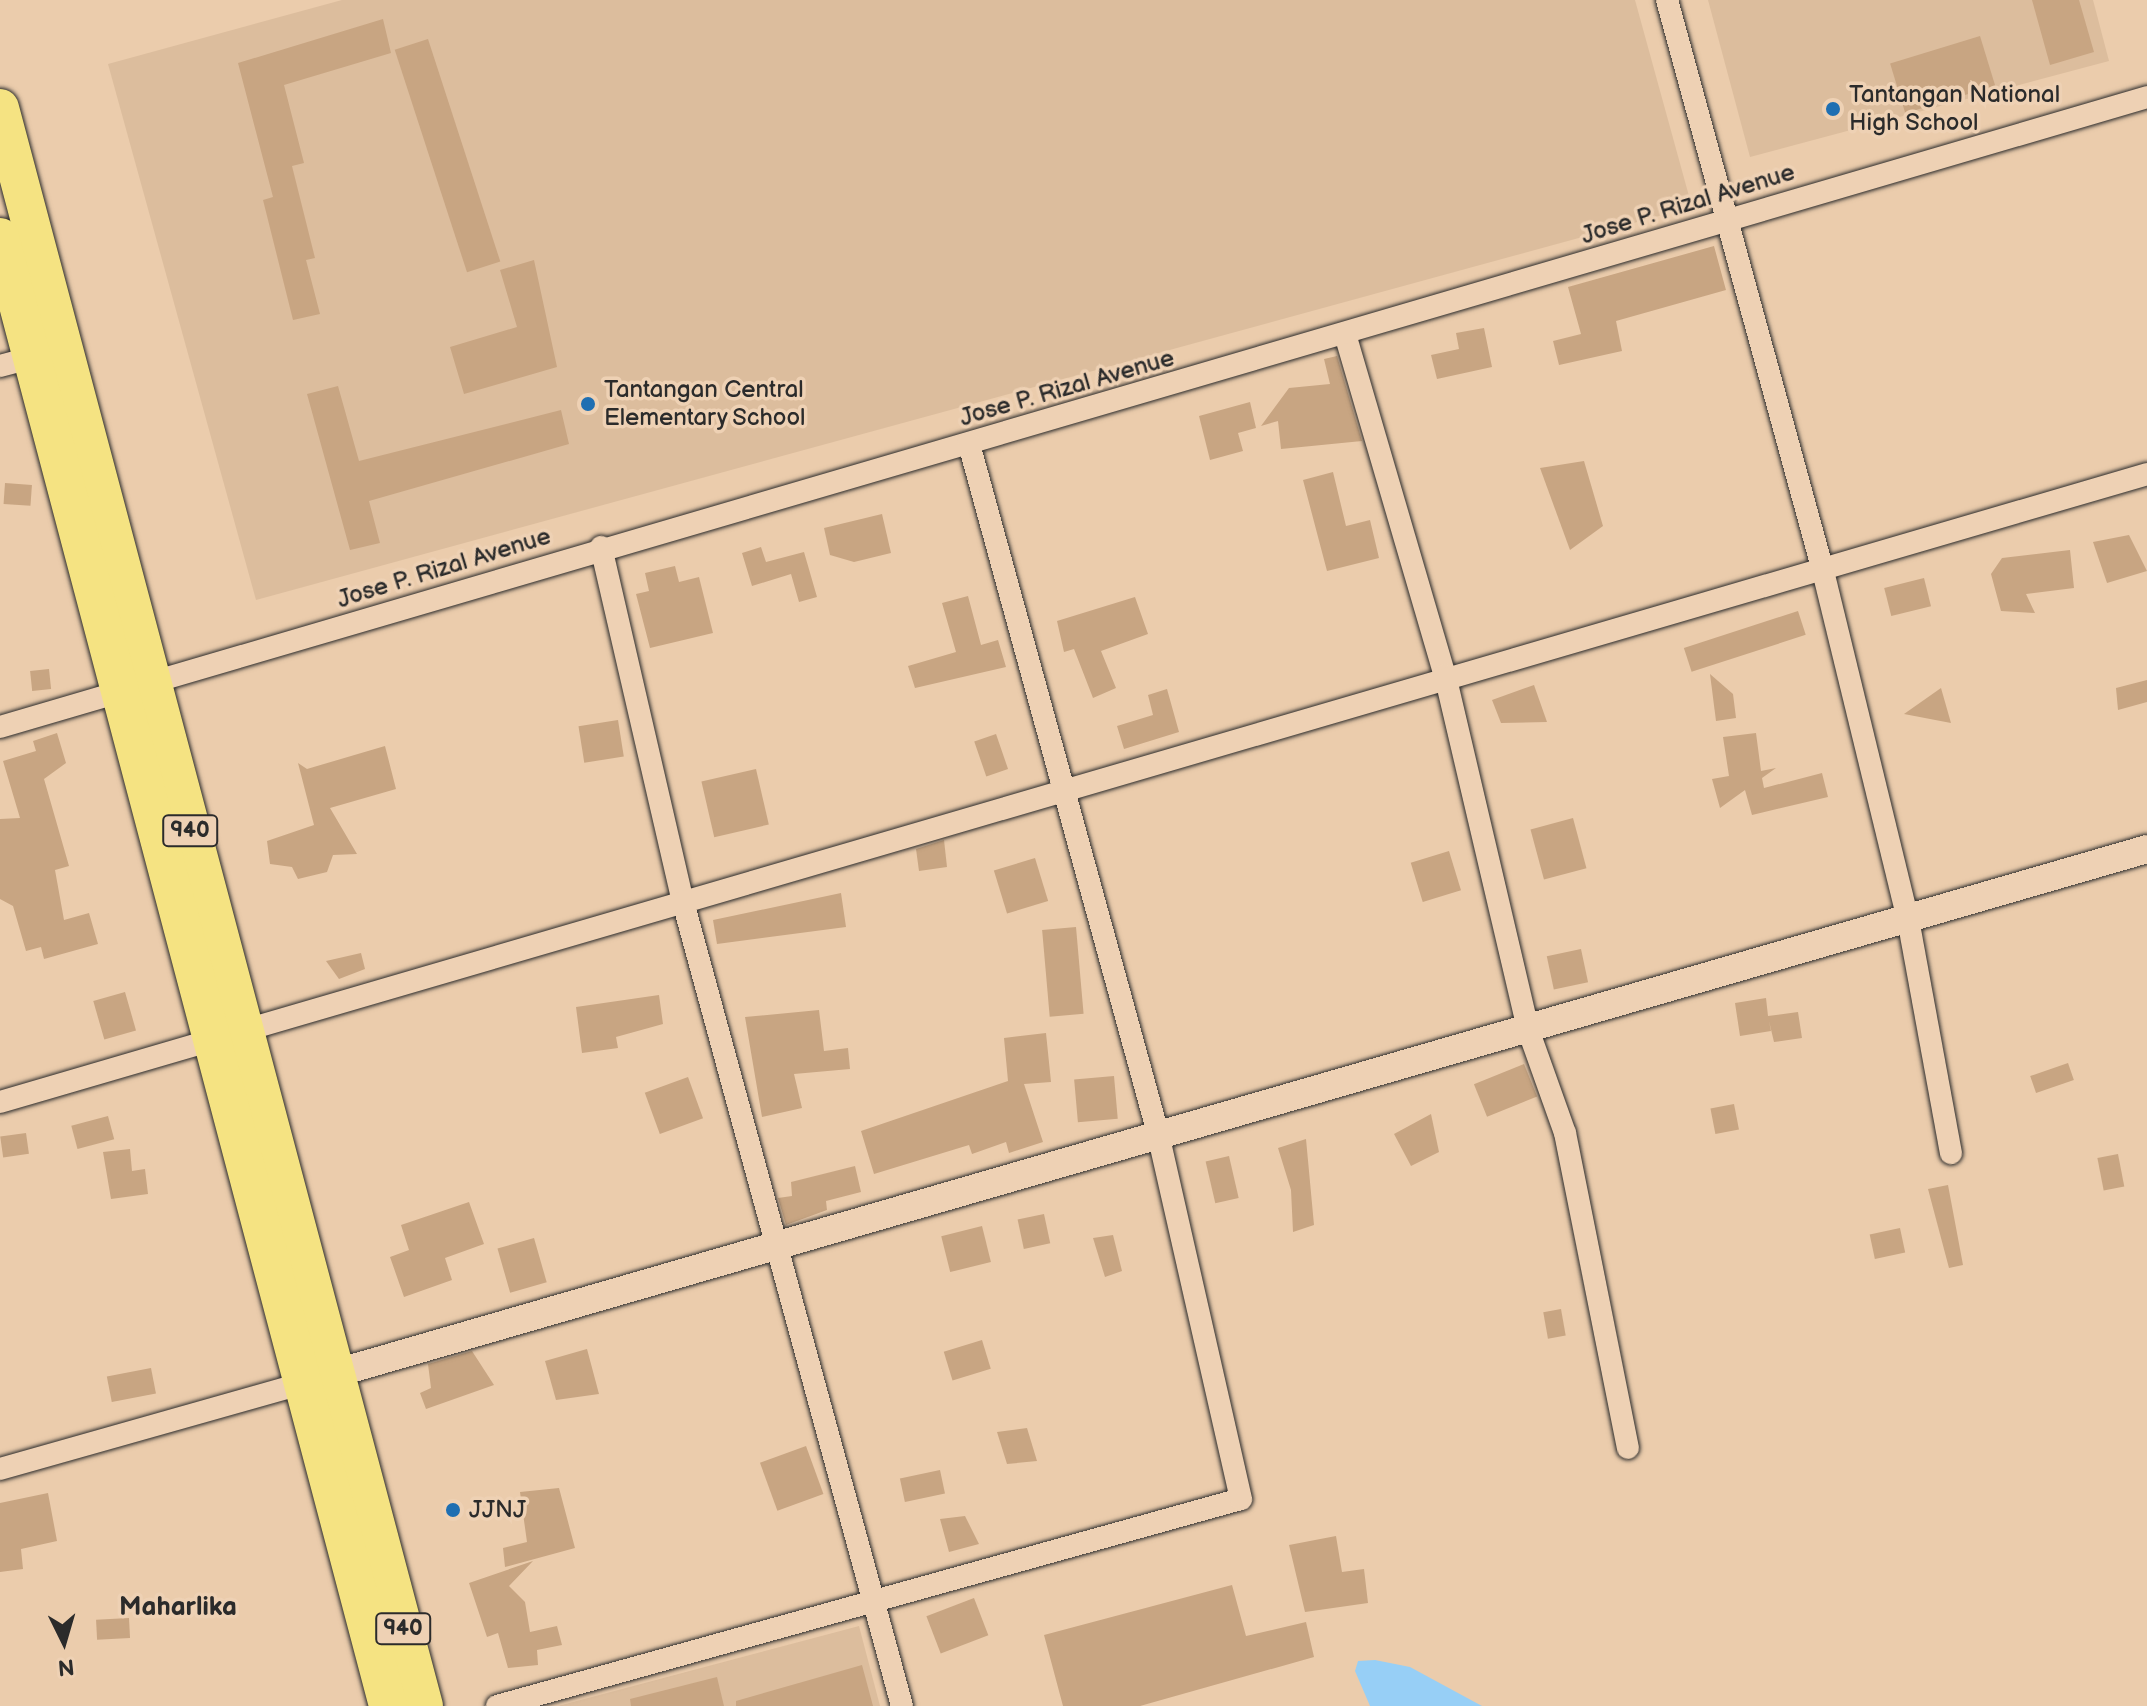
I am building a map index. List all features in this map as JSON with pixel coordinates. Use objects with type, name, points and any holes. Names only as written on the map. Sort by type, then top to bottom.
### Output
[{"type":"highway","name":"940","points":[[0,108],[31,357]]},
{"type":"highway","name":"940","points":[[0,237],[31,357],[134,688],[316,1379],[388,1706]]},
{"type":"highway","name":"940","points":[[316,1379],[424,1706]]},
{"type":"street","points":[[1667,0],[1732,217],[1823,571],[1908,919],[1951,1153]]},
{"type":"street","name":"Jose P. Rizal Avenue","points":[[0,727],[601,547],[969,444],[2147,97]]},
{"type":"street","points":[[1345,334],[1445,675],[1529,1032],[1565,1133],[1628,1448]]},
{"type":"street","points":[[497,1706],[871,1605],[1241,1499],[1159,1137],[969,444]]},
{"type":"street","points":[[0,1102],[1445,675],[1823,571],[2147,474]]},
{"type":"street","points":[[601,547],[683,902],[871,1605],[902,1706]]},
{"type":"street","points":[[0,1469],[776,1250],[2147,849]]},
{"type":"shaded area","name":"Tantangan Central Elementary School","points":[[342,0],[1635,0],[1692,207],[256,600],[108,64]]},
{"type":"shaded area","name":"Tantangan National High School","points":[[1708,0],[2093,0],[2109,61],[1750,157]]},
{"type":"shaded area","points":[[859,1626],[880,1706],[558,1706]]},
{"type":"water","points":[[1375,1660],[1410,1667],[1482,1706],[1370,1706],[1355,1671],[1358,1661]]},
{"type":"building","points":[[2032,0],[2079,0],[2094,52],[2050,65]]},
{"type":"building","points":[[383,19],[391,53],[284,85],[304,163],[292,166],[315,258],[306,260],[320,314],[293,320],[263,200],[273,197],[238,63]]},
{"type":"building","points":[[1980,36],[1995,86],[1905,113],[1890,63]]},
{"type":"building","points":[[428,39],[500,262],[467,272],[395,50]]},
{"type":"building","points":[[1714,246],[1726,290],[1616,321],[1622,351],[1559,365],[1553,341],[1581,334],[1568,287]]},
{"type":"building","points":[[534,260],[557,367],[464,394],[450,347],[517,327],[500,270]]},
{"type":"building","points":[[1484,328],[1492,367],[1437,379],[1431,355],[1459,349],[1456,333]]},
{"type":"building","points":[[1337,356],[1362,441],[1281,449],[1278,421],[1261,426],[1289,388],[1330,384],[1324,359]]},
{"type":"building","points":[[338,386],[359,461],[561,410],[569,444],[369,501],[380,543],[350,550],[307,394]]},
{"type":"building","points":[[1250,402],[1256,428],[1238,433],[1243,451],[1210,460],[1199,416]]},
{"type":"building","points":[[1584,461],[1603,526],[1570,550],[1540,468]]},
{"type":"building","points":[[1333,472],[1346,526],[1370,520],[1379,558],[1327,571],[1303,480]]},
{"type":"building","points":[[5,483],[32,485],[30,506],[4,504]]},
{"type":"building","points":[[882,514],[891,553],[854,562],[830,555],[824,528]]},
{"type":"building","points":[[2129,535],[2147,571],[2107,583],[2093,542]]},
{"type":"building","points":[[761,547],[766,562],[804,552],[817,597],[799,602],[791,574],[752,586],[742,553]]},
{"type":"building","points":[[2070,550],[2074,588],[2026,594],[2035,613],[2001,611],[1991,574],[2002,558]]},
{"type":"building","points":[[675,566],[679,582],[699,577],[713,633],[650,648],[636,594],[649,591],[645,573]]},
{"type":"building","points":[[1924,578],[1931,606],[1891,616],[1884,588]]},
{"type":"building","points":[[968,596],[981,645],[998,640],[1006,667],[915,688],[908,666],[956,652],[942,603]]},
{"type":"building","points":[[1135,597],[1148,634],[1101,651],[1116,688],[1093,698],[1074,649],[1064,652],[1057,621]]},
{"type":"building","points":[[1798,611],[1806,635],[1692,672],[1684,648]]},
{"type":"building","points":[[49,669],[51,689],[32,691],[30,671]]},
{"type":"building","points":[[1710,674],[1733,694],[1736,718],[1716,721]]},
{"type":"building","points":[[2147,680],[2147,702],[2118,710],[2116,688]]},
{"type":"building","points":[[1534,685],[1547,722],[1501,723],[1492,700]]},
{"type":"building","points":[[1941,688],[1951,723],[1904,714]]},
{"type":"building","points":[[1167,689],[1179,732],[1124,749],[1117,726],[1153,715],[1148,695]]},
{"type":"building","points":[[618,720],[624,757],[584,763],[578,726]]},
{"type":"building","points":[[57,733],[66,763],[44,779],[69,866],[55,870],[64,920],[89,913],[98,944],[44,959],[41,947],[26,951],[13,906],[0,899],[0,819],[20,818],[3,761],[36,751],[33,741]]},
{"type":"building","points":[[1756,733],[1761,771],[1776,768],[1762,778],[1764,788],[1822,773],[1828,797],[1752,815],[1745,790],[1720,808],[1712,779],[1729,776],[1723,737]]},
{"type":"building","points":[[996,734],[1008,769],[986,776],[974,741]]},
{"type":"building","points":[[385,746],[396,789],[330,808],[357,854],[333,855],[327,872],[298,879],[292,867],[270,864],[267,841],[314,825],[298,763],[307,769]]},
{"type":"building","points":[[756,769],[769,825],[714,837],[701,782]]},
{"type":"building","points":[[1573,818],[1586,868],[1544,880],[1530,829]]},
{"type":"building","points":[[944,840],[947,867],[919,871],[916,849]]},
{"type":"building","points":[[1449,851],[1461,890],[1423,902],[1411,863]]},
{"type":"building","points":[[1035,858],[1048,901],[1007,914],[994,871]]},
{"type":"building","points":[[841,893],[846,927],[717,944],[713,920]]},
{"type":"building","points":[[1076,927],[1084,1014],[1050,1017],[1042,930]]},
{"type":"building","points":[[1581,949],[1588,982],[1554,990],[1547,956]]},
{"type":"building","points":[[361,953],[365,969],[339,979],[326,961]]},
{"type":"building","points":[[125,992],[136,1030],[104,1040],[93,1001]]},
{"type":"building","points":[[659,995],[663,1024],[616,1037],[618,1048],[582,1053],[576,1007]]},
{"type":"building","points":[[1766,998],[1768,1016],[1798,1012],[1802,1038],[1774,1042],[1769,1021],[1771,1031],[1740,1036],[1735,1003]]},
{"type":"building","points":[[819,1010],[824,1051],[848,1048],[850,1069],[794,1074],[802,1108],[762,1117],[745,1017]]},
{"type":"building","points":[[1046,1033],[1051,1082],[1024,1084],[1043,1142],[1009,1153],[1006,1142],[972,1154],[969,1145],[874,1174],[861,1131],[1008,1081],[1004,1038]]},
{"type":"building","points":[[2068,1063],[2074,1080],[2036,1093],[2030,1076]]},
{"type":"building","points":[[1524,1064],[1537,1096],[1487,1117],[1474,1084]]},
{"type":"building","points":[[1114,1076],[1118,1119],[1078,1122],[1074,1079]]},
{"type":"building","points":[[688,1077],[703,1118],[660,1134],[645,1093]]},
{"type":"building","points":[[1734,1104],[1739,1130],[1715,1134],[1710,1109]]},
{"type":"building","points":[[1431,1114],[1439,1152],[1411,1166],[1394,1134]]},
{"type":"building","points":[[108,1116],[114,1139],[78,1149],[71,1126]]},
{"type":"building","points":[[26,1133],[29,1154],[3,1157],[0,1137]]},
{"type":"building","points":[[1306,1139],[1314,1225],[1293,1232],[1291,1190],[1278,1148]]},
{"type":"building","points":[[130,1149],[132,1171],[145,1169],[148,1194],[111,1199],[103,1152]]},
{"type":"building","points":[[2118,1154],[2124,1186],[2104,1190],[2097,1158]]},
{"type":"building","points":[[1229,1156],[1239,1198],[1215,1203],[1206,1161]]},
{"type":"building","points":[[855,1166],[861,1192],[826,1201],[827,1210],[786,1225],[778,1198],[792,1196],[791,1182]]},
{"type":"building","points":[[1948,1185],[1963,1265],[1949,1268],[1928,1189]]},
{"type":"building","points":[[469,1202],[484,1244],[445,1258],[452,1280],[404,1297],[390,1257],[409,1250],[401,1225]]},
{"type":"building","points":[[1044,1214],[1050,1243],[1024,1249],[1018,1220]]},
{"type":"building","points":[[982,1226],[991,1262],[950,1272],[941,1236]]},
{"type":"building","points":[[1900,1228],[1905,1252],[1875,1259],[1870,1234]]},
{"type":"building","points":[[1113,1235],[1122,1271],[1105,1277],[1093,1238]]},
{"type":"building","points":[[534,1238],[547,1282],[510,1293],[497,1248]]},
{"type":"building","points":[[1561,1309],[1566,1336],[1548,1339],[1543,1312]]},
{"type":"building","points":[[982,1340],[991,1369],[953,1380],[944,1352]]},
{"type":"building","points":[[587,1349],[599,1394],[556,1400],[545,1361]]},
{"type":"building","points":[[472,1351],[494,1385],[426,1409],[420,1393],[431,1388],[428,1364]]},
{"type":"building","points":[[151,1368],[156,1394],[112,1402],[107,1377]]},
{"type":"building","points":[[1027,1428],[1037,1461],[1007,1464],[997,1432]]},
{"type":"building","points":[[806,1446],[823,1494],[777,1511],[760,1463]]},
{"type":"building","points":[[940,1470],[945,1493],[905,1502],[900,1479]]},
{"type":"building","points":[[559,1488],[575,1548],[505,1567],[503,1548],[527,1542],[520,1492]]},
{"type":"building","points":[[48,1493],[57,1541],[21,1549],[23,1569],[0,1572],[0,1503]]},
{"type":"building","points":[[965,1516],[979,1544],[949,1552],[940,1519]]},
{"type":"building","points":[[1336,1536],[1342,1572],[1364,1569],[1368,1603],[1305,1612],[1289,1545]]},
{"type":"building","points":[[533,1561],[509,1586],[525,1602],[530,1632],[557,1626],[562,1645],[537,1650],[538,1665],[508,1668],[498,1633],[487,1637],[469,1583]]},
{"type":"building","points":[[1232,1585],[1246,1636],[1306,1622],[1314,1657],[1140,1706],[1063,1706],[1044,1635]]},
{"type":"building","points":[[974,1598],[988,1635],[941,1654],[926,1616]]},
{"type":"building","points":[[129,1618],[130,1638],[97,1640],[96,1620]]},
{"type":"building","points":[[862,1665],[873,1706],[736,1706],[736,1701]]},
{"type":"building","points":[[717,1677],[724,1706],[631,1706],[630,1699]]},
{"type":"place","name":"Tantangan National High School","points":[[1833,109]]},
{"type":"place","name":"Tantangan Central Elementary School","points":[[588,404]]},
{"type":"place","name":"JJNJ","points":[[453,1510]]},
{"type":"district","name":"Maharlika","points":[[178,1608]]}]
